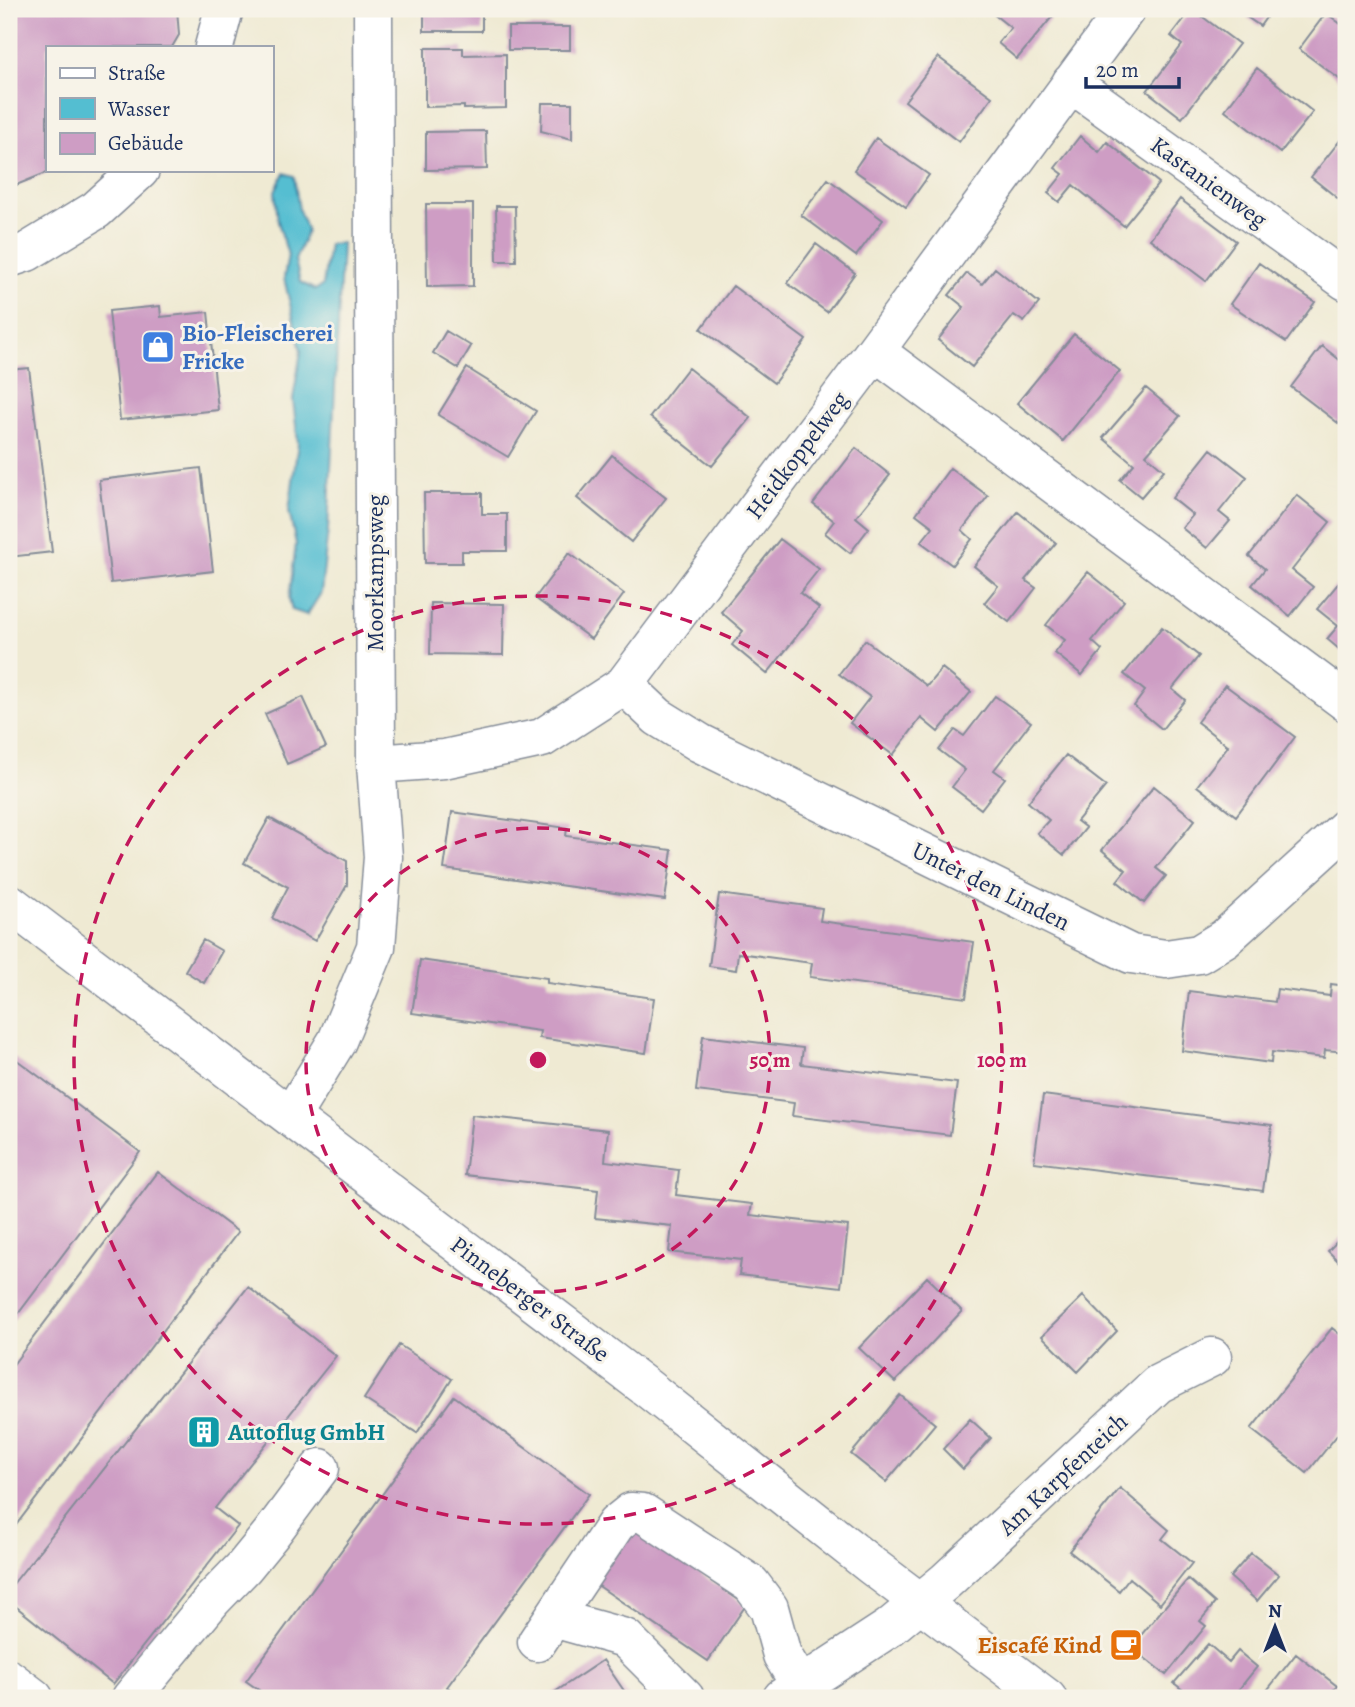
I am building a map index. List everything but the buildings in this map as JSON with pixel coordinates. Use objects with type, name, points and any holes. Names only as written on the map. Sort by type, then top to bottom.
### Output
[{"type":"street","points":[[214,46],[224,9]]},
{"type":"street","name":"Moorkampsweg","points":[[291,1116],[337,1041],[376,947],[383,857],[376,764],[373,9]]},
{"type":"street","name":"Heidkoppelweg","points":[[376,764],[444,759],[542,738],[624,685],[875,351],[1126,9]]},
{"type":"street","name":"Kastanienweg","points":[[1071,83],[1346,281]]},
{"type":"street","points":[[9,258],[27,251],[96,210],[138,172]]},
{"type":"street","points":[[875,351],[1346,702]]},
{"type":"street","name":"Unter den Linden","points":[[624,685],[659,717],[700,743],[1131,954],[1166,959],[1199,954],[1225,938],[1346,828]]},
{"type":"street","name":"Pinneberger Straße","points":[[9,903],[291,1116],[1047,1698]]},
{"type":"street","name":"Am Karpfenteich","points":[[791,1692],[889,1628],[969,1561],[1158,1384],[1212,1356]]},
{"type":"street","points":[[131,1698],[213,1599],[244,1567],[320,1468]]},
{"type":"street","points":[[685,1698],[625,1638],[545,1630],[616,1524],[631,1513],[643,1513],[751,1584],[769,1608],[791,1692]]},
{"type":"street","points":[[9,1679],[34,1698]]},
{"type":"water","points":[[284,173],[294,176],[299,210],[307,231],[295,260],[300,282],[315,290],[323,285],[329,244],[342,243],[328,530],[321,593],[307,615],[292,610],[289,599],[296,544],[289,511],[298,443],[293,400],[301,351],[284,278],[288,255],[278,222],[275,191]]},
{"type":"place","name":"Bio-Fleischerei Fricke","points":[[158,347]]},
{"type":"place","name":"Autoflug GmbH","points":[[204,1432]]},
{"type":"place","name":"Eiscafé Kind","points":[[1126,1645]]}]
